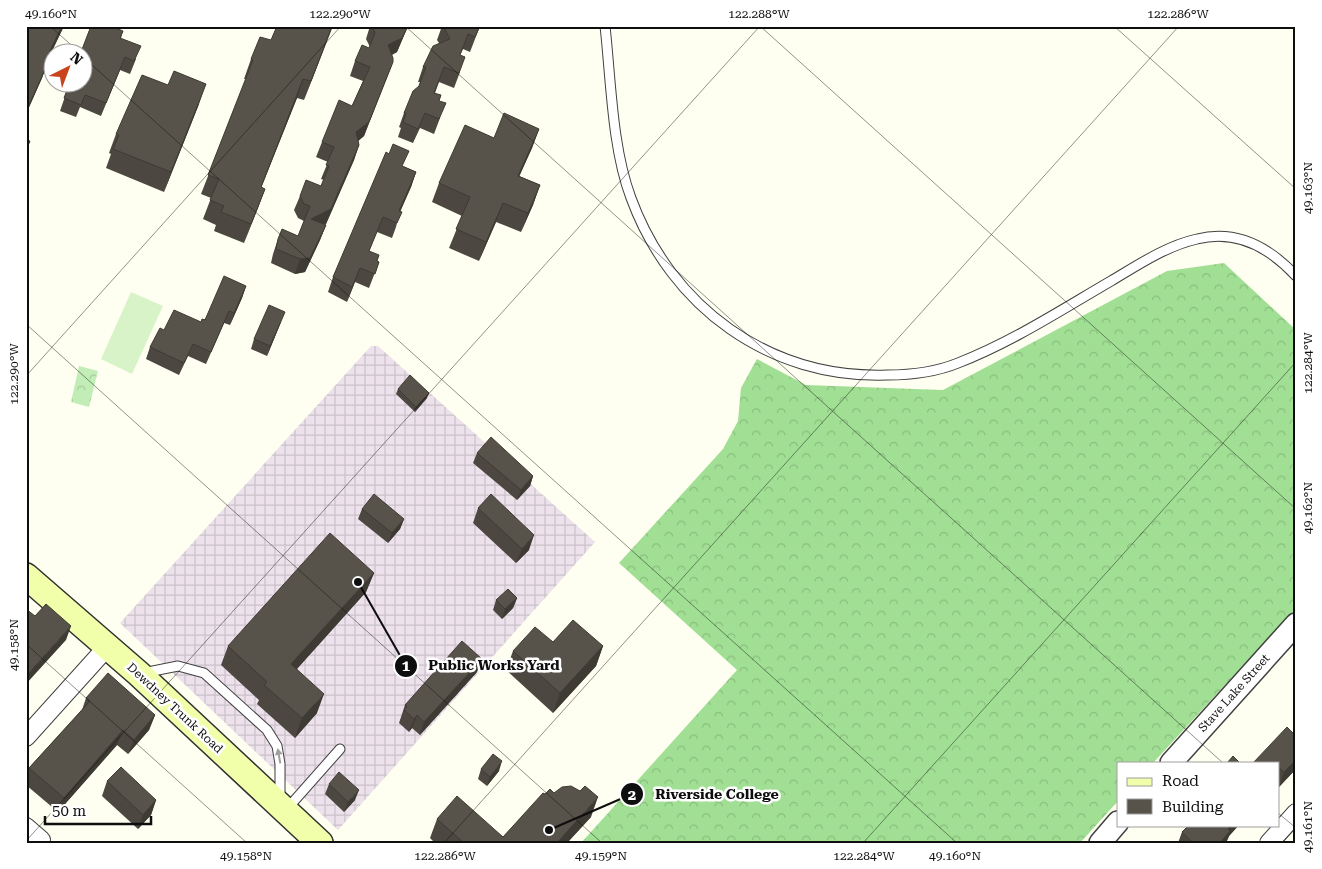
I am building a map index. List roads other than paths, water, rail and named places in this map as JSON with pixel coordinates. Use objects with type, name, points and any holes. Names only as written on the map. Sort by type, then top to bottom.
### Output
[{"type":"main road","name":"Dewdney Trunk Road","points":[[26,576],[139,674],[320,843]]},
{"type":"street","name":"Stave Lake Street","points":[[1172,762],[1296,624]]},
{"type":"street","points":[[26,737],[108,646]]},
{"type":"street","points":[[1269,843],[1296,813]]},
{"type":"street","points":[[1100,843],[1117,823]]},
{"type":"street","points":[[26,827],[41,840]]},
{"type":"lane","points":[[605,26],[617,138],[628,185],[641,224],[656,253],[692,299],[715,318],[763,349],[789,360],[842,374],[871,376],[909,374],[956,364],[1014,338],[1162,251],[1196,239],[1214,236],[1250,241],[1268,250],[1296,276]]},
{"type":"lane","points":[[139,674],[178,666],[204,673],[267,730],[277,746],[283,808]]},
{"type":"lane","points":[[283,808],[340,749]]},
{"type":"place","name":"Public Works Yard","points":[[358,582]]},
{"type":"place","name":"Riverside College","points":[[549,830]]}]
